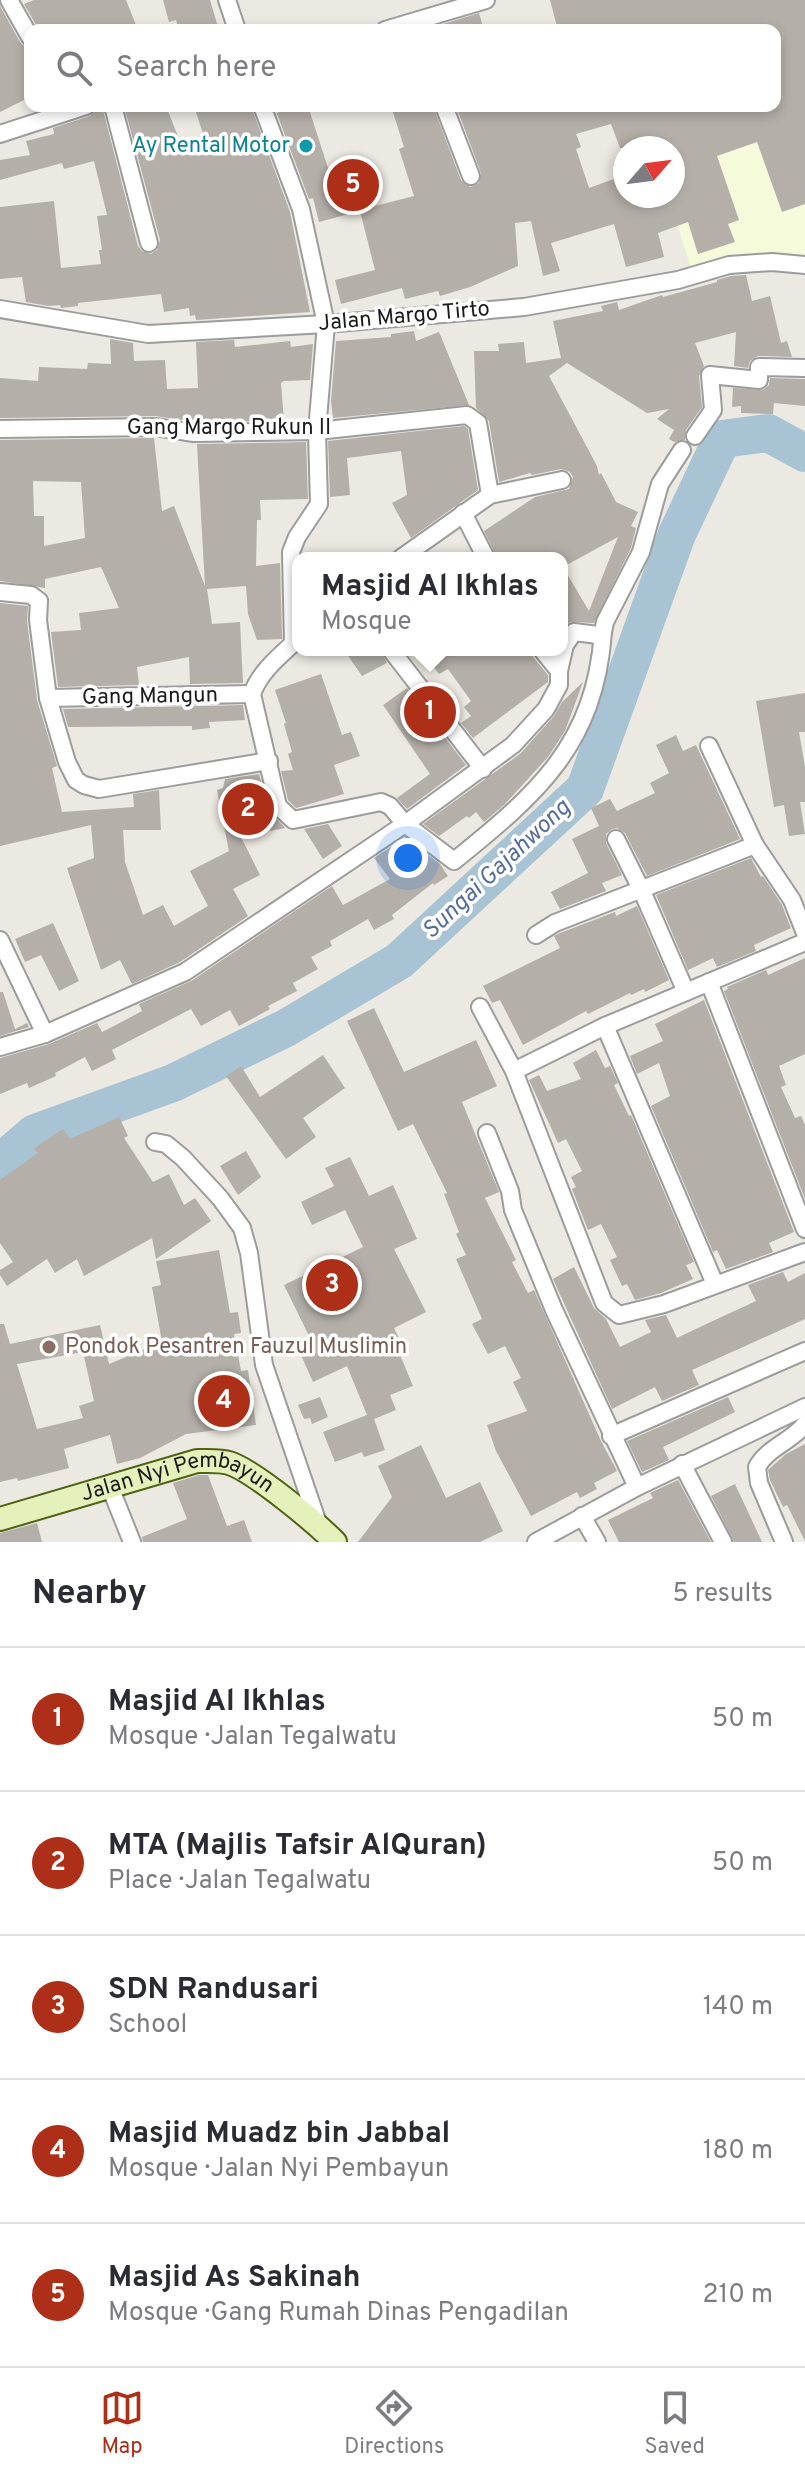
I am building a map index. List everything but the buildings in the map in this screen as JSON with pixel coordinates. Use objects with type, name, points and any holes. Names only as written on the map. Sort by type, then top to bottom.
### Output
[{"type":"street","points":[[9,0],[24,26]]},
{"type":"street","points":[[227,0],[235,24]]},
{"type":"street","points":[[421,24],[483,0]]},
{"type":"street","points":[[0,134],[63,112]]},
{"type":"street","points":[[115,112],[149,243]]},
{"type":"street","points":[[264,112],[301,209],[326,324],[317,431],[319,504],[291,552],[292,574]]},
{"type":"street","points":[[446,112],[471,176]]},
{"type":"street","name":"Jalan Margo Tirto","points":[[0,309],[148,334],[326,324],[524,307],[678,280],[729,265],[772,262],[805,265]]},
{"type":"street","points":[[695,436],[713,410],[710,375],[759,380],[759,367],[805,368]]},
{"type":"street","name":"Gang Margo Rukun II","points":[[0,429],[155,427],[194,433],[317,431],[467,415],[478,423],[490,495]]},
{"type":"street","points":[[292,644],[271,664],[256,683],[252,694],[278,806],[293,820],[381,802],[390,806],[405,824],[454,861],[513,813],[571,746],[590,704],[601,662],[605,622],[641,552],[660,484],[682,450]]},
{"type":"street","points":[[409,552],[490,495],[562,480]]},
{"type":"street","points":[[463,513],[483,552]]},
{"type":"street","points":[[0,592],[31,595],[39,601],[38,620],[48,698],[67,762],[76,780],[99,789],[269,761]]},
{"type":"street","points":[[568,641],[574,632],[598,635],[603,632]]},
{"type":"street","points":[[396,656],[483,769]]},
{"type":"street","points":[[547,656],[559,671]]},
{"type":"street","points":[[0,1047],[45,1034],[185,972],[405,824],[521,738],[546,709],[559,685],[562,656]]},
{"type":"street","name":"Gang Mangun","points":[[48,698],[252,694]]},
{"type":"street","points":[[709,746],[755,845],[798,899],[805,933]]},
{"type":"street","points":[[616,839],[686,992]]},
{"type":"street","points":[[536,935],[555,923],[755,845]]},
{"type":"street","points":[[0,940],[45,1034]]},
{"type":"street","points":[[514,1071],[605,1026],[805,942]]},
{"type":"street","points":[[709,982],[805,1229]]},
{"type":"street","points":[[480,1007],[514,1071],[604,1303],[619,1315],[664,1304],[805,1252]]},
{"type":"street","points":[[605,1026],[715,1284]]},
{"type":"street","points":[[487,1133],[510,1191],[513,1210],[611,1436],[637,1487]]},
{"type":"street","points":[[155,1142],[166,1144],[183,1158],[220,1198],[242,1228],[249,1253],[264,1365],[319,1526]]},
{"type":"street","points":[[611,1436],[805,1351]]},
{"type":"street","points":[[536,1542],[682,1464],[805,1408]]},
{"type":"street","points":[[784,1542],[759,1483],[757,1467],[765,1456],[805,1424]]},
{"type":"street","name":"Jalan Nyi Pembayun","points":[[0,1519],[197,1461],[228,1463],[259,1481],[319,1526],[335,1542]]},
{"type":"street","points":[[682,1464],[723,1542]]},
{"type":"street","points":[[110,1487],[132,1542]]},
{"type":"street","points":[[582,1516],[597,1542]]},
{"type":"shaded area","points":[[805,0],[805,259],[692,271],[672,208],[685,208],[685,143],[760,112],[781,112],[781,24]]},
{"type":"waterway","name":"Sungai Gajahwong","points":[[0,1163],[35,1133],[173,1083],[286,1028],[399,961],[585,789],[677,534],[722,439],[768,433],[805,453]]},
{"type":"place","name":"Ay Rental Motor","points":[[306,146]]},
{"type":"place","name":"Masjid As Sakinah","points":[[353,185]]},
{"type":"place","name":"Masjid Al Ikhlas","points":[[430,712]]},
{"type":"place","name":"MTA (Majlis Tafsir AlQuran)","points":[[248,809]]},
{"type":"place","name":"SDN Randusari","points":[[332,1285]]},
{"type":"place","name":"Pondok Pesantren Fauzul Muslimin","points":[[49,1347]]},
{"type":"place","name":"Masjid Muadz bin Jabbal","points":[[224,1401]]}]
